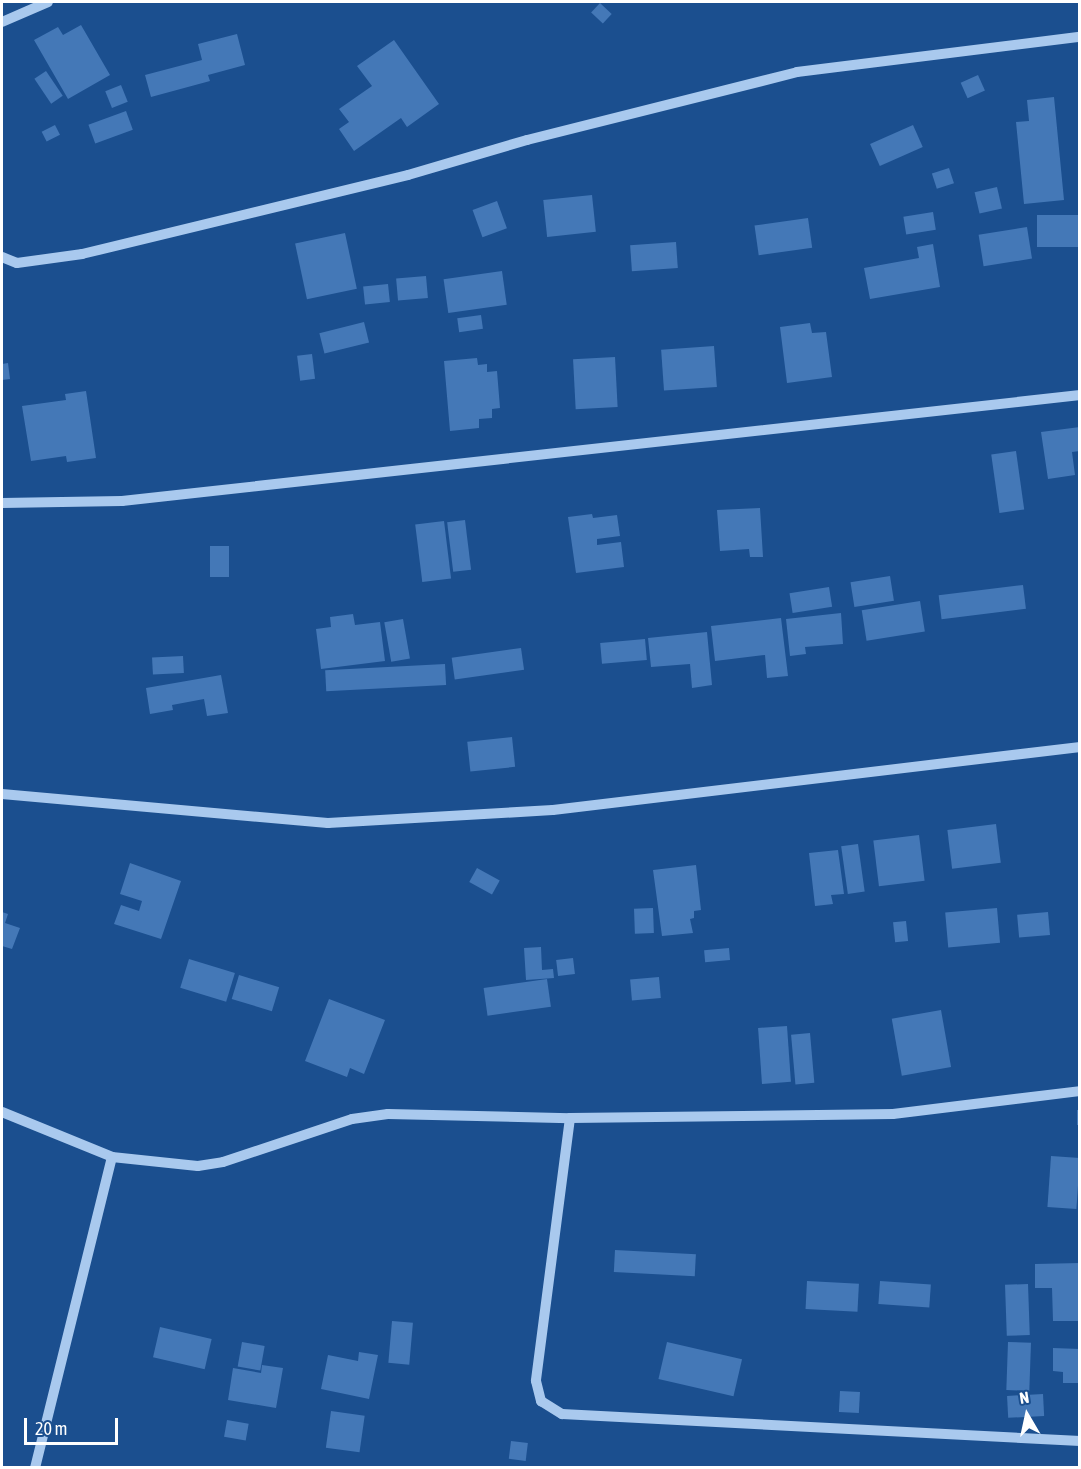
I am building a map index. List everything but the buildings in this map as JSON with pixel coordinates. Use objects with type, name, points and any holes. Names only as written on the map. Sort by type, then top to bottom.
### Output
[{"type":"street","points":[[2,22],[48,2]]},
{"type":"street","points":[[2,257],[17,262],[82,254],[408,176],[526,140],[797,72],[1080,37]]},
{"type":"street","points":[[2,503],[122,501],[1080,395]]},
{"type":"street","points":[[2,794],[328,823],[553,810],[1080,747]]},
{"type":"street","points":[[2,1112],[112,1157],[206,1164],[352,1119],[388,1114],[570,1118],[893,1114],[1080,1090]]},
{"type":"street","points":[[570,1118],[536,1381],[541,1401],[562,1414],[1080,1441]]},
{"type":"street","points":[[35,1467],[112,1157]]}]
